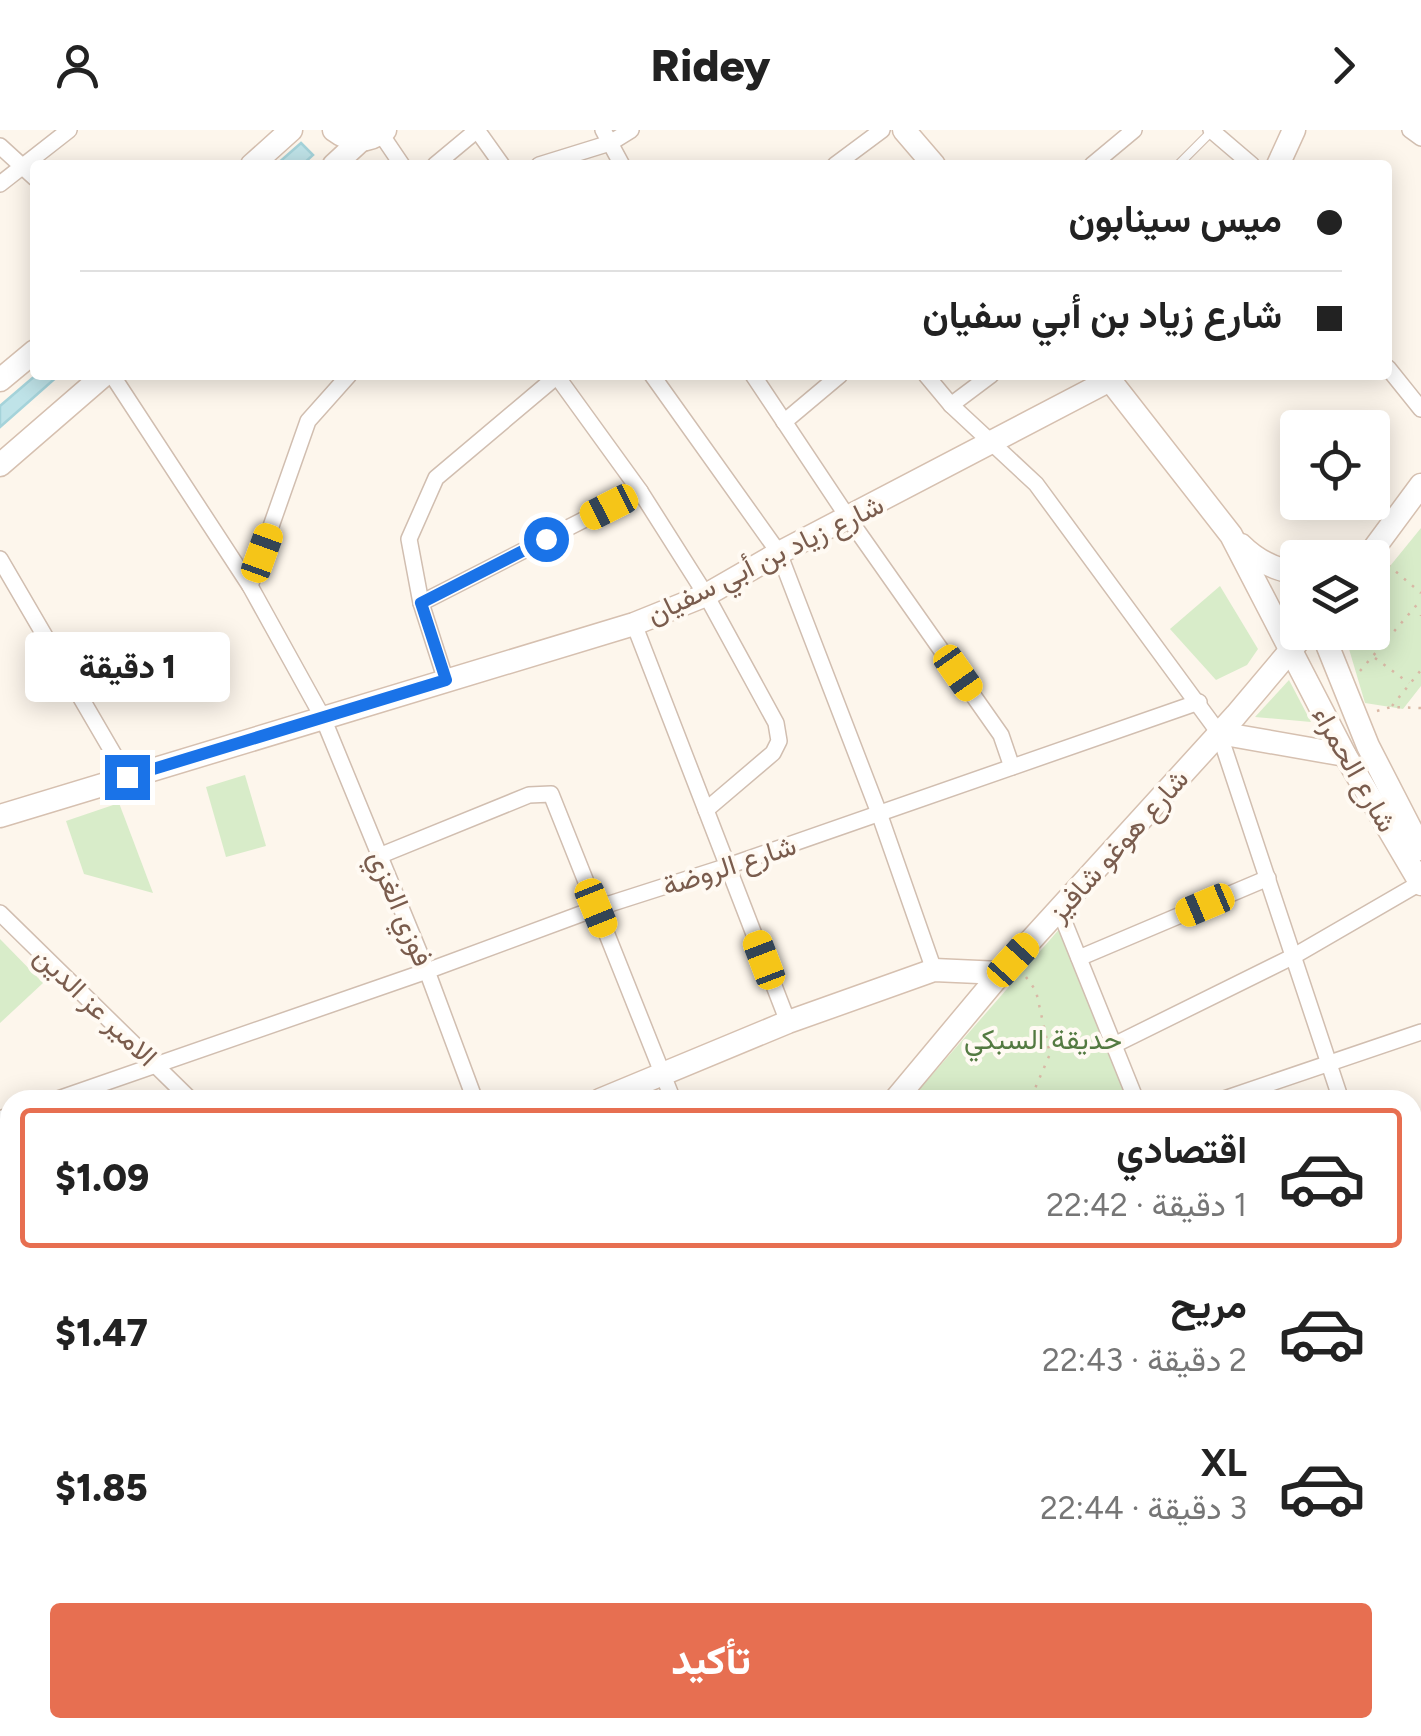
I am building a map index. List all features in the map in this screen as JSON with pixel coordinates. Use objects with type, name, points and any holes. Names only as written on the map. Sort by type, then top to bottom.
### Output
[{"type":"street","points":[[0,184],[69,130]]},
{"type":"street","points":[[258,160],[292,130]]},
{"type":"street","points":[[334,130],[348,139],[375,135]]},
{"type":"street","points":[[441,160],[477,130],[498,160]]},
{"type":"street","points":[[550,160],[606,136],[631,130]]},
{"type":"street","points":[[842,160],[882,130]]},
{"type":"street","points":[[904,130],[930,160]]},
{"type":"street","points":[[1098,160],[1134,130]]},
{"type":"street","points":[[1280,160],[1294,130]]},
{"type":"street","points":[[1410,130],[1421,138]]},
{"type":"street","points":[[1212,131],[1246,160]]},
{"type":"street","points":[[341,160],[375,135]]},
{"type":"street","points":[[375,135],[398,160]]},
{"type":"street","points":[[606,136],[619,160]]},
{"type":"street","points":[[0,146],[30,173]]},
{"type":"street","points":[[0,380],[30,354]]},
{"type":"street","points":[[1392,373],[1421,409]]},
{"type":"street","points":[[0,465],[98,380]]},
{"type":"street","name":"فوزي الغزي","points":[[115,380],[250,586],[323,718],[428,971],[472,1090]]},
{"type":"street","points":[[250,586],[308,420],[344,380]]},
{"type":"street","points":[[446,680],[421,603],[409,539],[436,478],[552,380]]},
{"type":"street","points":[[560,380],[640,491],[706,594],[776,723],[779,741],[773,753],[706,810]]},
{"type":"street","points":[[656,380],[780,553],[934,970]]},
{"type":"street","points":[[756,380],[1001,734],[1012,768]]},
{"type":"street","points":[[784,422],[834,380]]},
{"type":"street","points":[[930,380],[991,444],[1036,484],[1220,733],[1339,1090]]},
{"type":"street","points":[[951,404],[985,380]]},
{"type":"street","name":"شارع زياد بن أبي سفيان","points":[[0,816],[634,624],[706,594],[1105,380]]},
{"type":"street","points":[[1112,380],[1280,604]]},
{"type":"street","points":[[1380,540],[1421,486]]},
{"type":"street","points":[[421,603],[640,491]]},
{"type":"street","points":[[1231,535],[1253,556],[1280,570]]},
{"type":"street","points":[[0,559],[127,777]]},
{"type":"street","points":[[634,624],[788,1022]]},
{"type":"street","name":"شارع هوغو شافيز","points":[[903,1090],[1007,967],[1295,650]]},
{"type":"street","name":"شارع الحمراء","points":[[1309,650],[1345,756],[1421,883]]},
{"type":"street","points":[[1312,650],[1356,716],[1421,849]]},
{"type":"street","name":"شارع الروضة","points":[[83,1090],[428,971],[596,908],[1200,702]]},
{"type":"street","points":[[1220,733],[1345,756]]},
{"type":"street","points":[[379,856],[530,795],[551,794],[669,1090]]},
{"type":"street","points":[[1079,958],[1268,878]]},
{"type":"street","points":[[1114,1046],[1294,956],[1421,883]]},
{"type":"street","points":[[1059,909],[1132,1090]]},
{"type":"street","name":"الامير عز الدين","points":[[0,914],[181,1090]]},
{"type":"street","points":[[626,1090],[788,1022],[934,970],[1007,967]]},
{"type":"street","points":[[1251,1090],[1419,1034],[1421,1052]]},
{"type":"lane","points":[[1183,160],[1212,131]]},
{"type":"path","points":[[1390,571],[1421,593]]},
{"type":"path","points":[[1357,676],[1421,600]]},
{"type":"path","points":[[1373,656],[1410,684]]},
{"type":"path","points":[[1391,708],[1421,670]]},
{"type":"path","points":[[1356,716],[1391,708],[1421,708]]},
{"type":"path","points":[[1007,967],[1036,991],[1048,1039],[1050,1054],[1034,1090]]},
{"type":"green space","points":[[1421,528],[1421,686],[1403,709],[1365,703],[1349,650],[1390,650],[1390,566]]},
{"type":"green space","points":[[1220,586],[1258,649],[1247,665],[1216,680],[1170,629]]},
{"type":"green space","points":[[1289,680],[1311,722],[1255,717]]},
{"type":"green space","points":[[245,775],[266,846],[226,857],[206,787]]},
{"type":"green space","points":[[119,803],[153,893],[84,874],[66,821]]},
{"type":"green space","name":"حديقة السبكي","points":[[1062,926],[1126,1090],[919,1090]]},
{"type":"green space","points":[[0,939],[43,983],[0,1023]]},
{"type":"water","points":[[301,143],[313,155],[308,160],[282,160]]},
{"type":"water","points":[[30,380],[53,380],[0,427],[0,406]]},
{"type":"route","points":[[127,777],[446,680],[421,603],[546,539]]}]
